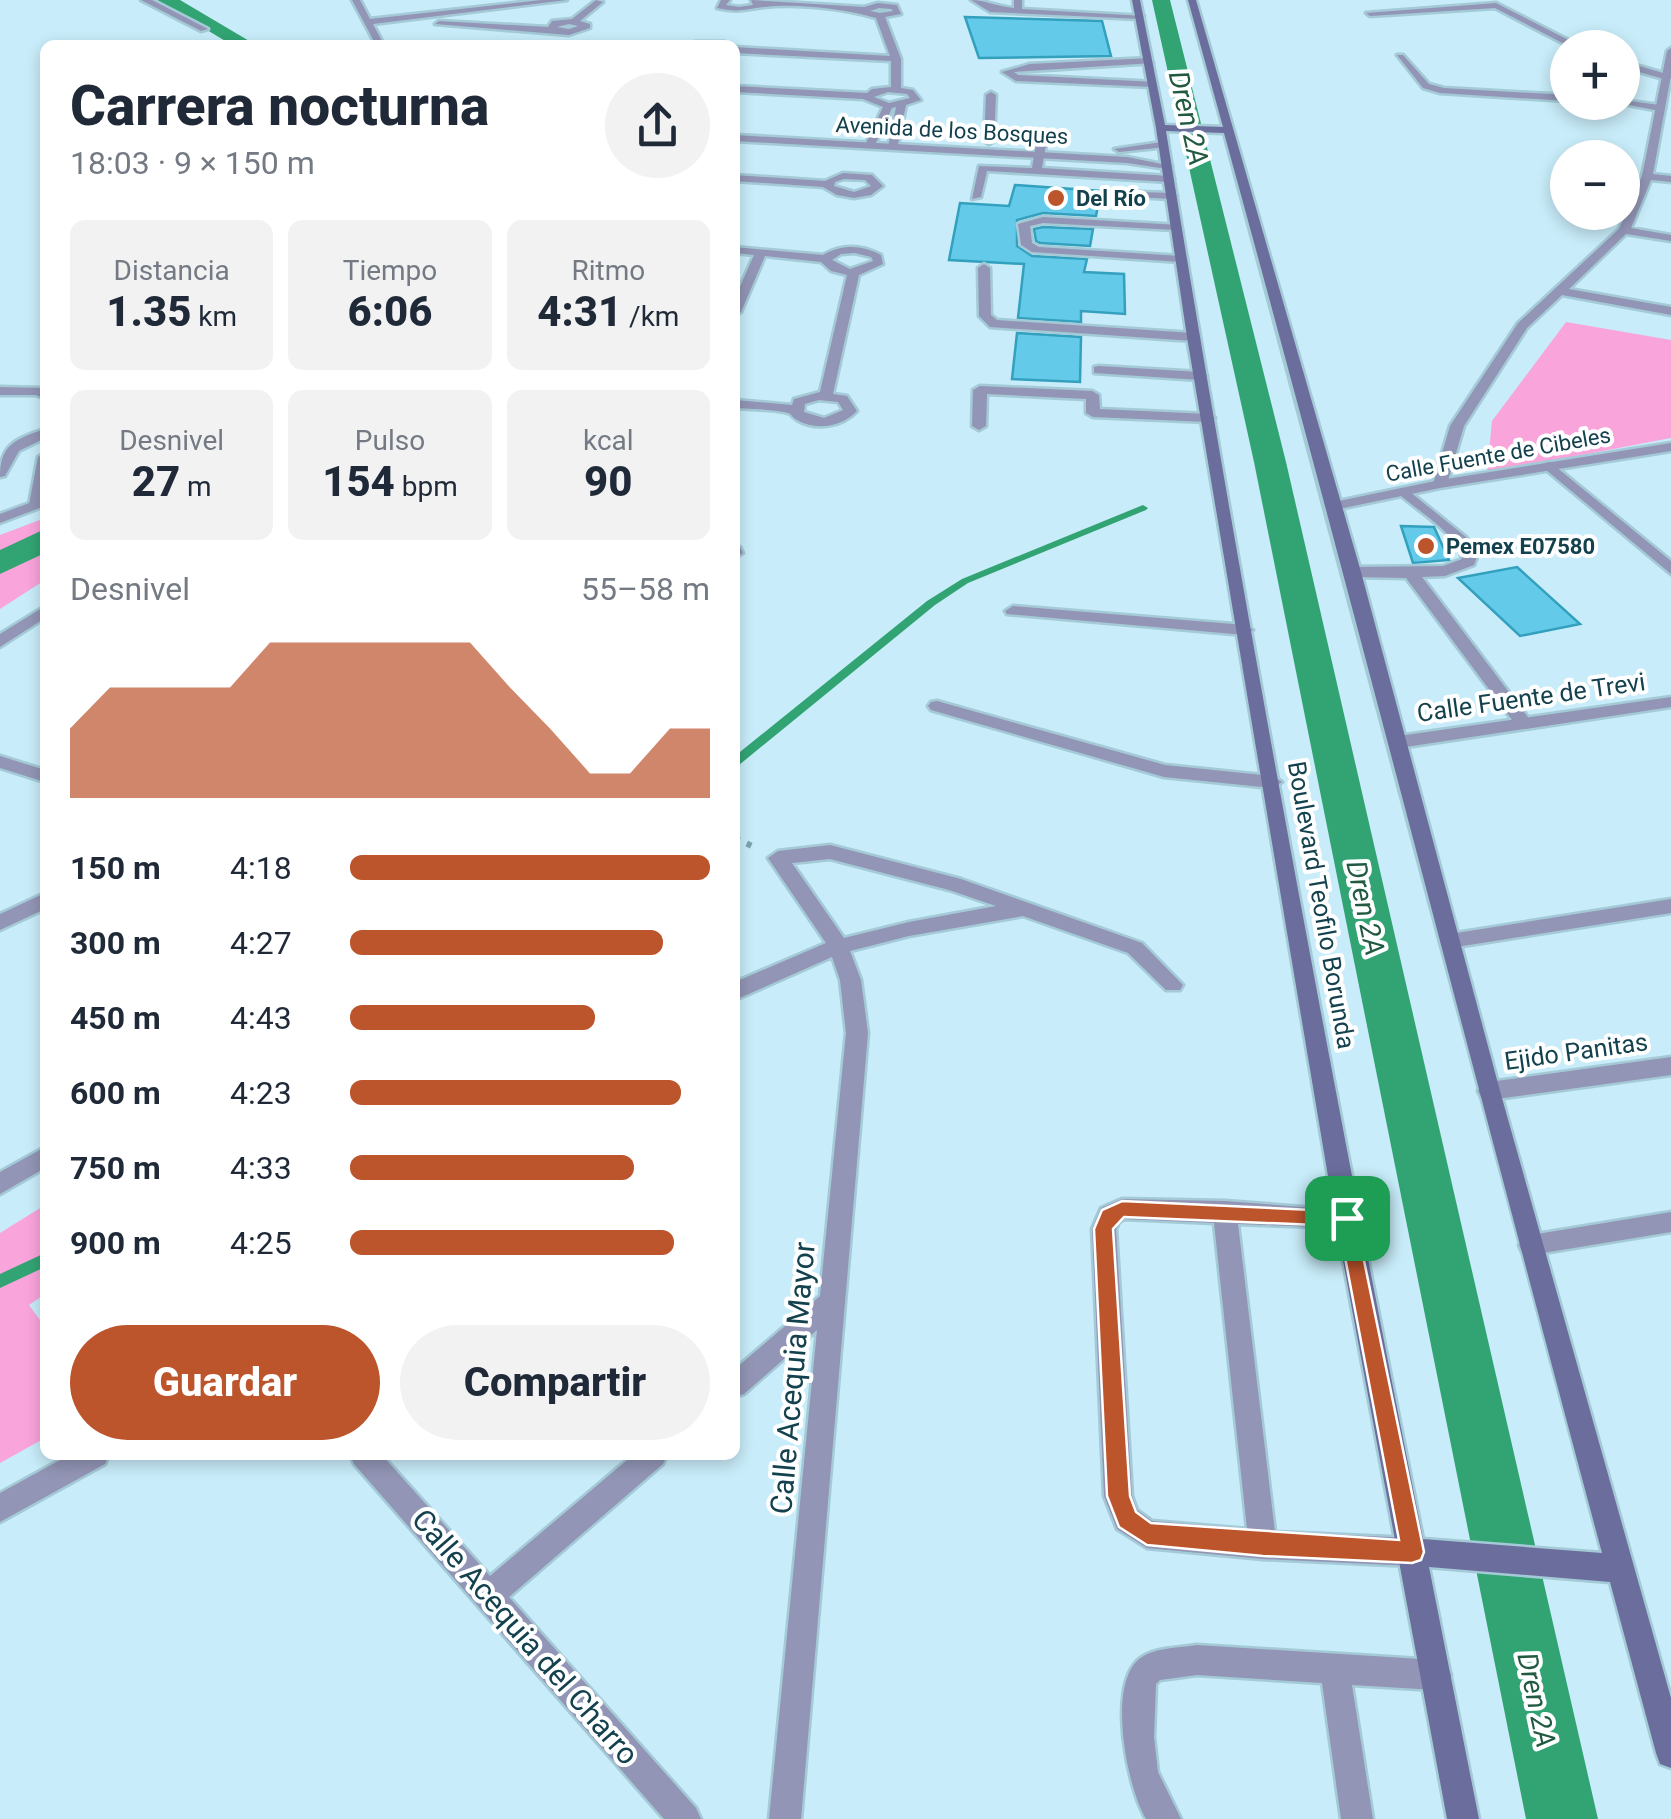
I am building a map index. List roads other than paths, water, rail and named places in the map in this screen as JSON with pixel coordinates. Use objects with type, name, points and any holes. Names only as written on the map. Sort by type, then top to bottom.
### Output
[{"type":"main road","points":[[1192,0],[1219,130],[1353,572],[1489,1091],[1671,1753]]},
{"type":"main road","name":"Boulevard Teofilo Borunda","points":[[1138,8],[1168,157],[1193,337],[1347,1218],[1463,1819]]},
{"type":"main road","points":[[1168,157],[1219,130]]},
{"type":"main road","points":[[1412,1552],[1621,1569]]},
{"type":"street","points":[[145,0],[204,29]]},
{"type":"street","points":[[356,0],[377,40]]},
{"type":"street","points":[[368,22],[563,0]]},
{"type":"street","points":[[584,0],[610,0]]},
{"type":"street","points":[[726,0],[720,6],[733,10],[758,2],[878,7],[896,59],[896,89]]},
{"type":"street","points":[[976,0],[990,10],[1018,12],[1138,8]]},
{"type":"street","points":[[1018,0],[1018,12]]},
{"type":"street","points":[[408,18],[569,32],[586,27],[574,21],[599,2]]},
{"type":"street","points":[[1370,12],[1491,2],[1550,32]]},
{"type":"street","points":[[740,50],[896,59]]},
{"type":"street","points":[[1640,192],[1663,118],[1671,52]]},
{"type":"street","points":[[1400,57],[1426,86],[1443,92],[1550,97]]},
{"type":"street","points":[[1150,62],[1027,65],[1014,66],[1007,72],[1016,78],[1153,84]]},
{"type":"street","points":[[1640,69],[1669,77]]},
{"type":"street","points":[[740,89],[868,96],[896,89],[916,97],[913,102],[894,106],[872,102],[868,96]]},
{"type":"street","points":[[976,196],[984,168],[992,95]]},
{"type":"street","points":[[894,106],[894,136]]},
{"type":"street","points":[[872,140],[894,106]]},
{"type":"street","name":"Avenida de los Bosques","points":[[740,127],[872,140]]},
{"type":"street","name":"Avenida de los Bosques","points":[[740,138],[872,140],[894,136],[987,146],[1120,149],[1168,157]]},
{"type":"street","points":[[1036,172],[1040,149]]},
{"type":"street","name":"Avenida de los Bosques","points":[[1040,149],[1127,160],[1168,157]]},
{"type":"street","points":[[984,168],[1136,178],[1168,157]]},
{"type":"street","points":[[1136,178],[1139,200],[1168,157]]},
{"type":"street","points":[[1647,176],[1671,179]]},
{"type":"street","points":[[740,178],[828,184]]},
{"type":"street","points":[[1175,227],[1044,220],[1024,224],[1027,245],[1036,250],[1181,259]]},
{"type":"street","points":[[1440,484],[1456,426],[1522,326],[1624,230],[1671,238]]},
{"type":"street","points":[[740,250],[825,259],[847,250],[864,251],[878,258],[876,266],[854,272],[830,268],[825,259]]},
{"type":"street","points":[[740,300],[761,252]]},
{"type":"street","points":[[984,268],[985,316],[1000,326],[1193,337]]},
{"type":"street","points":[[826,396],[854,272]]},
{"type":"street","points":[[1557,290],[1671,312]]},
{"type":"street","points":[[1100,370],[1200,376]]},
{"type":"street","points":[[979,426],[980,390],[1092,395],[1093,413],[1208,418]]},
{"type":"street","points":[[0,391],[40,392]]},
{"type":"street","points":[[740,404],[795,410],[801,417],[816,422],[847,415],[847,403],[826,396],[804,399],[795,410]]},
{"type":"street","points":[[0,472],[13,448],[40,435]]},
{"type":"street","name":"Calle Fuente de Cibeles","points":[[1334,506],[1440,484],[1671,448]]},
{"type":"street","points":[[1550,466],[1671,569]]},
{"type":"street","points":[[1353,572],[1411,574],[1469,562],[1470,554],[1461,540],[1406,492]]},
{"type":"street","points":[[0,518],[40,503]]},
{"type":"street","points":[[1411,574],[1524,724]]},
{"type":"street","points":[[1013,611],[1245,630]]},
{"type":"street","points":[[0,642],[40,616]]},
{"type":"street","name":"Calle Fuente de Trevi","points":[[1399,742],[1671,702]]},
{"type":"street","points":[[937,706],[1164,771],[1273,782]]},
{"type":"street","points":[[0,762],[40,774]]},
{"type":"street","name":"Calle Acequia Mayor","points":[[786,1819],[857,1034],[856,995],[850,968],[778,858],[830,852],[862,858],[1026,909]]},
{"type":"street","points":[[0,923],[40,903]]},
{"type":"street","points":[[1450,941],[1671,906]]},
{"type":"street","points":[[740,990],[838,946],[949,921],[1026,909],[1135,948],[1173,984]]},
{"type":"street","name":"Ejido Panitas","points":[[1489,1091],[1671,1066]]},
{"type":"street","points":[[0,1184],[40,1159]]},
{"type":"street","points":[[1347,1218],[1122,1209],[1109,1216],[1104,1229],[1118,1496],[1127,1519],[1147,1534],[1412,1552]]},
{"type":"street","points":[[1225,1211],[1263,1544]]},
{"type":"street","points":[[1531,1245],[1671,1222]]},
{"type":"street","points":[[740,1381],[832,1302]]},
{"type":"street","points":[[0,1508],[86,1460]]},
{"type":"street","name":"Calle Acequia del Charro","points":[[368,1460],[685,1819]]},
{"type":"street","points":[[488,1596],[647,1460]]},
{"type":"street","points":[[1165,1819],[1145,1786],[1140,1764],[1139,1714],[1146,1673],[1168,1662],[1197,1660],[1436,1675]]},
{"type":"street","points":[[1335,1669],[1357,1819]]},
{"type":"waterway","points":[[166,0],[237,40]]},
{"type":"waterway","name":"Dren 2A","points":[[1161,0],[1270,462],[1562,1819]]},
{"type":"waterway","points":[[740,758],[931,603],[965,581],[1143,508]]},
{"type":"waterway","points":[[0,564],[40,542]]},
{"type":"waterway","points":[[0,1281],[40,1262]]},
{"type":"place","name":"Del Río","points":[[1056,198]]},
{"type":"place","name":"Pemex E07580","points":[[1426,546]]}]
